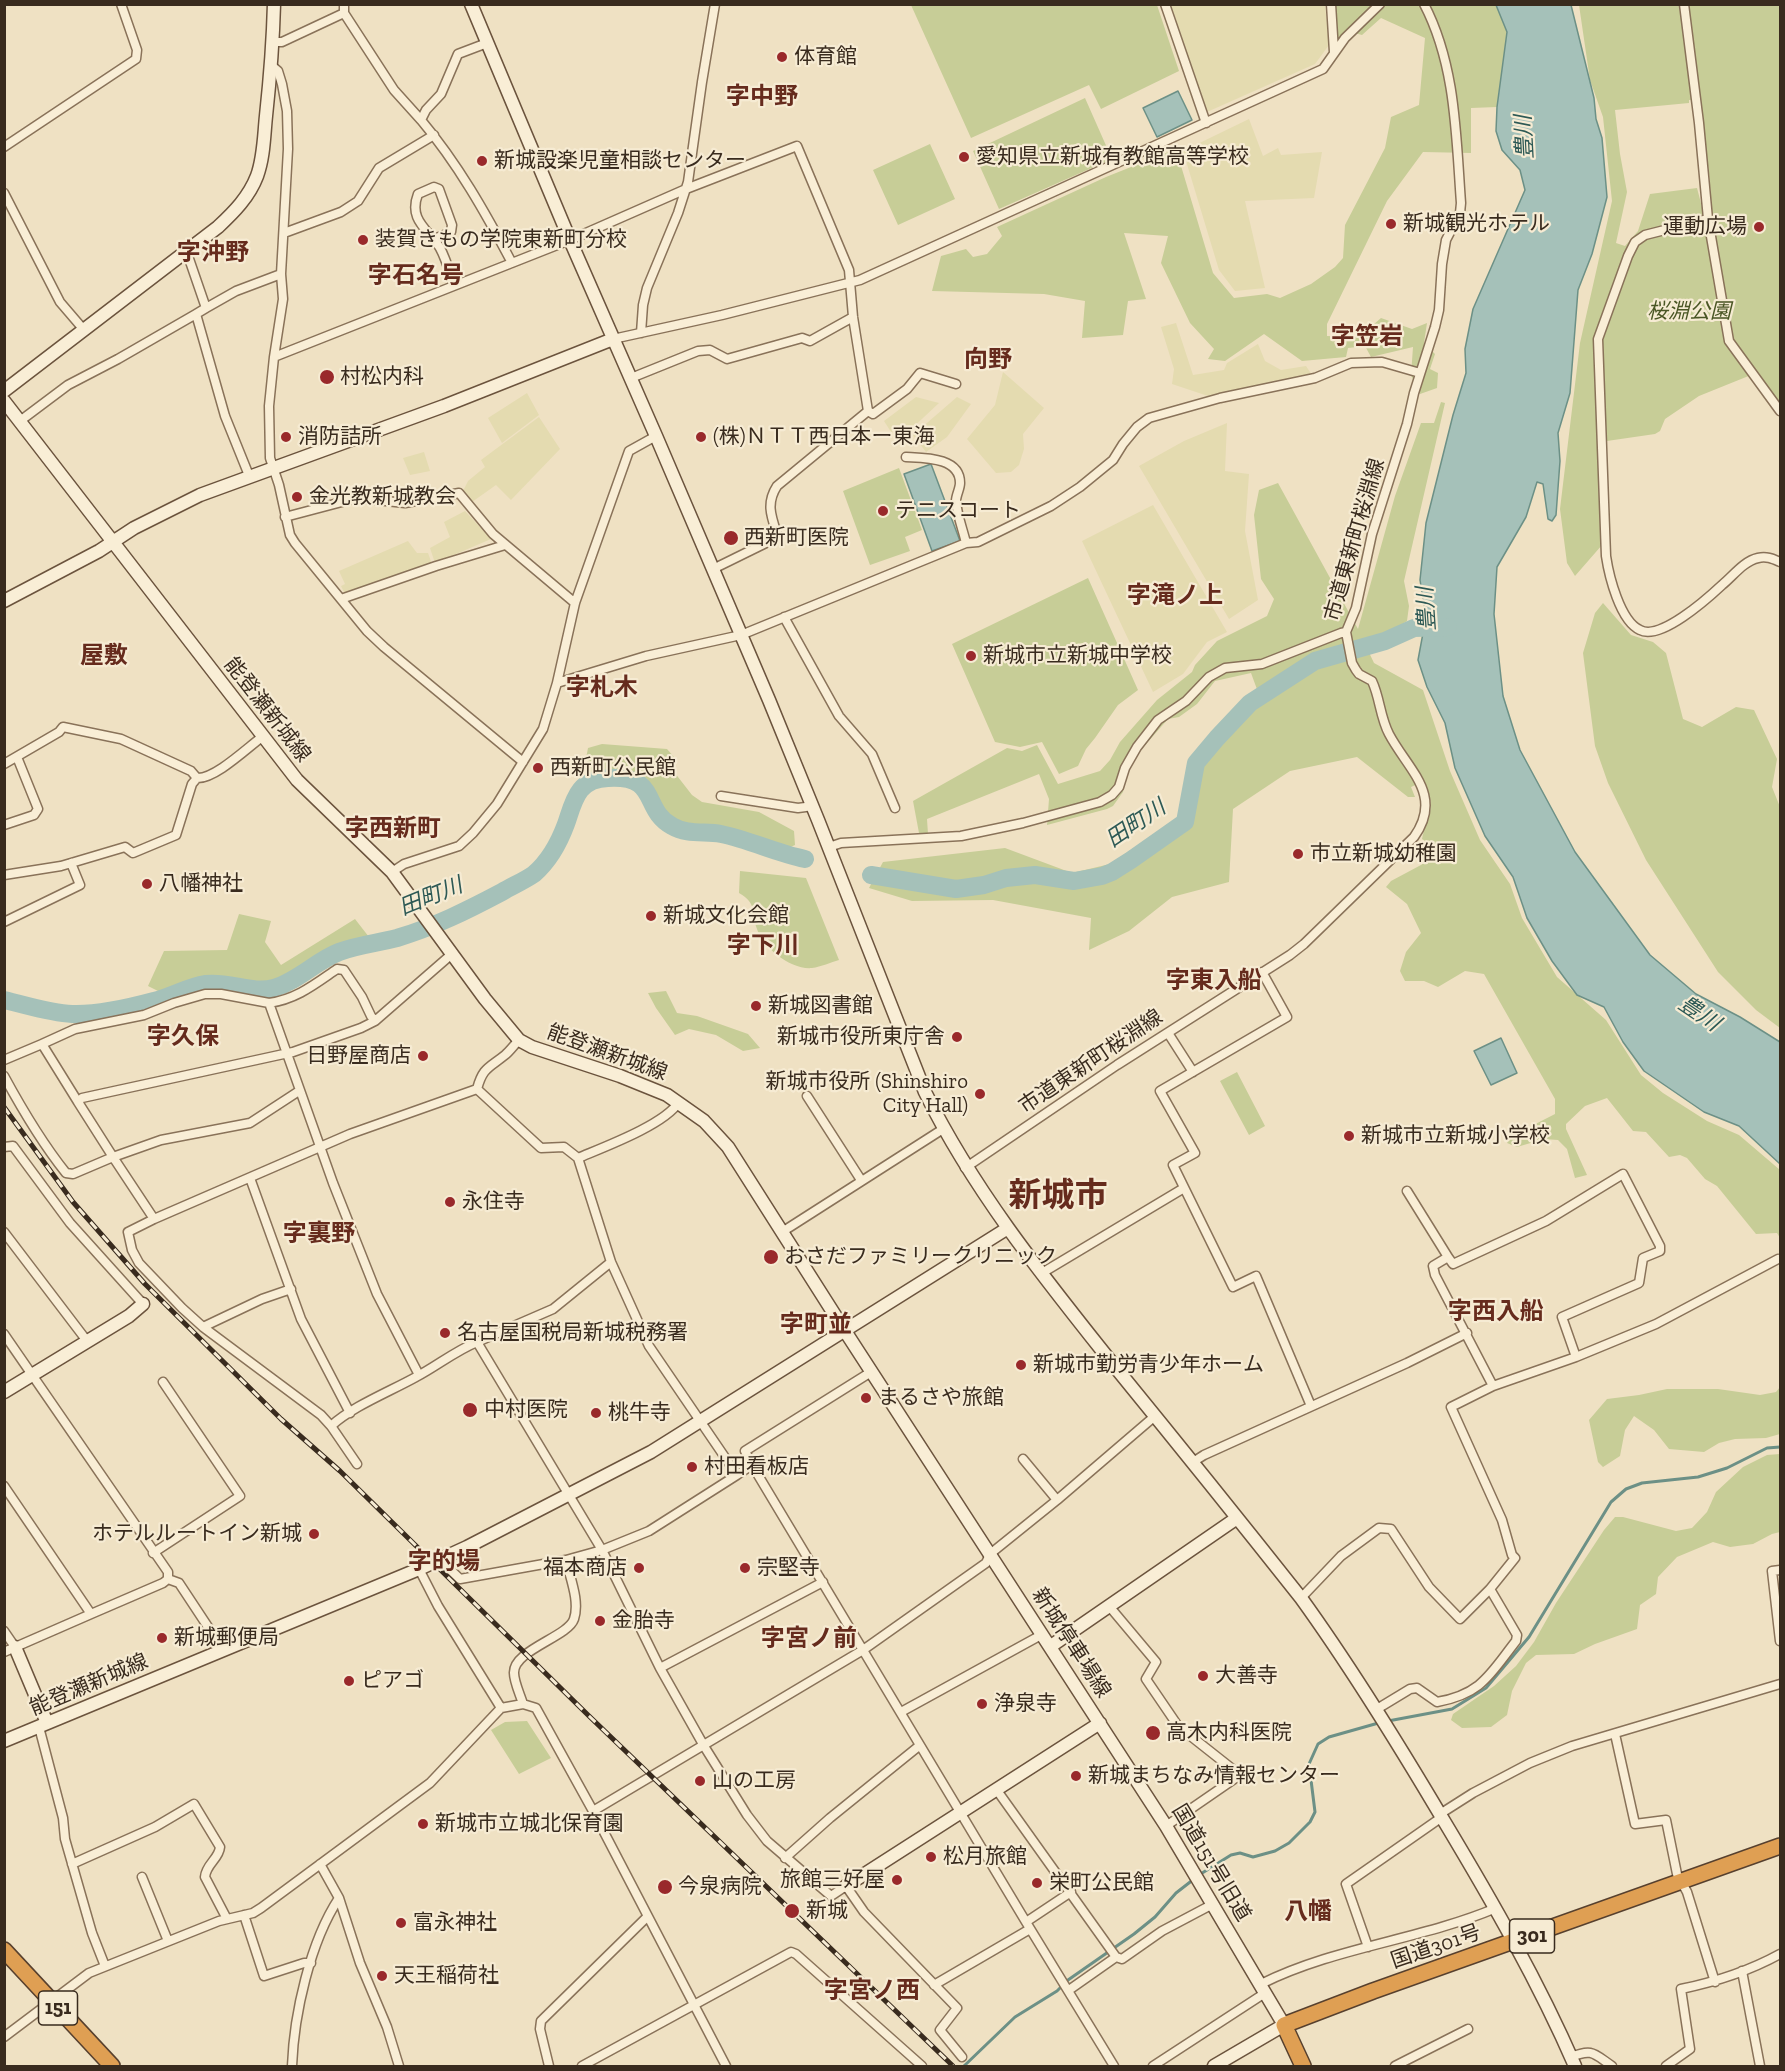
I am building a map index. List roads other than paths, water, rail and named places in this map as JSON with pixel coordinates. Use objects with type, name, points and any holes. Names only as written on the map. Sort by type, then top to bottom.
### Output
[{"type":"highway","name":"国道301号","points":[[1284,2025],[1780,1846]]},
{"type":"highway","name":"151","points":[[4,1950],[112,2067]]},
{"type":"highway","points":[[1284,2025],[1303,2067]]},
{"type":"street","points":[[4,147],[136,59],[137,50],[121,4]]},
{"type":"street","points":[[4,391],[218,227],[235,211],[247,195],[257,175],[262,151],[273,42],[274,4]]},
{"type":"street","points":[[471,4],[813,806],[925,1092],[943,1129],[965,1168],[1042,1273],[1301,1598],[1340,1652],[1496,1908],[1573,2062],[1585,2052],[1594,2054],[1612,2067]]},
{"type":"street","points":[[641,333],[647,288],[686,189],[715,4]]},
{"type":"street","points":[[1165,4],[1206,123]]},
{"type":"street","points":[[1330,4],[1334,52]]},
{"type":"street","points":[[4,601],[200,495],[444,406],[613,339],[723,315],[860,280],[1323,69],[1345,38],[1380,4]]},
{"type":"street","name":"市道東新町桜淵線","points":[[965,1168],[1304,944],[1414,837],[1423,824],[1426,796],[1417,776],[1389,734],[1372,681],[1359,674],[1352,663],[1346,632],[1356,608],[1372,534],[1407,424],[1439,310],[1446,240],[1460,213],[1454,118],[1445,56],[1424,4]]},
{"type":"street","points":[[1684,4],[1708,219],[1729,341],[1780,411]]},
{"type":"street","points":[[273,42],[282,42],[344,9],[394,90],[434,135],[463,175],[482,205],[512,263]]},
{"type":"street","points":[[421,120],[426,110],[441,94],[458,54],[487,43]]},
{"type":"street","points":[[271,65],[278,71],[287,111],[288,149],[281,274],[283,299],[274,357],[268,438],[270,458],[279,485],[290,534],[367,631],[384,648],[523,762]]},
{"type":"street","points":[[284,233],[340,212],[358,201],[379,168],[434,135]]},
{"type":"street","points":[[274,357],[570,240],[686,189],[796,146],[849,270],[853,317],[868,411]]},
{"type":"street","points":[[435,243],[440,237],[451,232],[452,225],[439,189],[434,188],[418,194],[414,204],[422,228],[435,243],[441,249],[454,285]]},
{"type":"street","points":[[4,193],[8,208],[60,302],[84,330]]},
{"type":"street","points":[[1708,219],[1645,235],[1635,242],[1598,339],[1606,556],[1610,579],[1620,606],[1631,623],[1640,631],[1651,632],[1667,626],[1704,601],[1743,566],[1757,558],[1769,557],[1780,562]]},
{"type":"street","points":[[186,250],[206,308]]},
{"type":"street","points":[[20,421],[68,385],[129,353],[236,291],[281,274]]},
{"type":"street","points":[[196,314],[225,416],[250,478]]},
{"type":"street","points":[[631,378],[698,351],[710,350],[727,359],[802,338],[810,341],[853,317]]},
{"type":"street","points":[[557,683],[646,656],[741,635],[966,543],[978,542],[1051,506],[1080,487],[1113,460],[1137,427],[1149,418],[1220,398],[1315,378],[1351,363],[1382,362],[1420,374]]},
{"type":"street","points":[[868,411],[873,414],[908,389],[920,374],[956,384]]},
{"type":"street","name":"能登瀬新城線","points":[[4,400],[262,737],[297,780],[392,872],[485,999],[519,1040],[532,1047],[650,1088],[679,1102],[704,1121],[728,1147],[844,1331],[651,1452],[570,1495],[439,1559],[4,1741]]},
{"type":"street","points":[[713,569],[774,539],[777,534],[769,506],[771,495],[777,486],[868,411]]},
{"type":"street","points":[[392,872],[404,864],[459,846],[473,833],[497,804],[543,729],[557,683],[575,603],[629,450],[656,436]]},
{"type":"street","points":[[906,457],[945,462],[957,471],[960,483],[956,500],[966,543]]},
{"type":"street","points":[[285,517],[357,498],[405,502],[459,493],[493,534],[575,603]]},
{"type":"street","points":[[341,599],[505,545]]},
{"type":"street","points":[[784,617],[839,716],[872,754],[895,808]]},
{"type":"street","points":[[829,847],[842,843],[961,836],[1023,823],[1100,802],[1113,795],[1119,787],[1125,768],[1137,747],[1158,720],[1186,701],[1209,677],[1225,668],[1262,664],[1346,632]]},
{"type":"street","points":[[4,764],[59,732],[63,727],[121,739],[191,771],[197,778],[204,778],[262,737]]},
{"type":"street","points":[[4,825],[34,815],[38,809],[17,757]]},
{"type":"street","points":[[4,875],[71,863],[125,847],[133,853],[176,836],[192,784],[197,778]]},
{"type":"street","points":[[721,796],[798,808],[813,806]]},
{"type":"street","points":[[4,922],[80,885],[71,863]]},
{"type":"street","points":[[78,1102],[82,1098],[286,1054],[361,1028],[375,1021],[453,953]]},
{"type":"street","points":[[4,1060],[75,1029],[144,1015],[206,994],[221,994],[269,1003],[290,999],[303,993],[337,969],[344,970],[375,1021]]},
{"type":"street","points":[[1262,972],[1287,1017],[1160,1091],[1195,1154],[1173,1165],[1184,1188],[1233,1287],[1256,1276],[1311,1406]]},
{"type":"street","points":[[269,1003],[320,1148],[377,1294],[419,1375]]},
{"type":"street","points":[[1168,1033],[1193,1071]]},
{"type":"street","points":[[477,1089],[480,1075],[488,1066],[506,1055],[519,1040]]},
{"type":"street","points":[[42,1044],[154,1219]]},
{"type":"street","points":[[4,1076],[23,1112],[49,1152],[66,1173],[73,1174],[113,1156],[161,1140],[250,1123],[299,1090]]},
{"type":"street","points":[[357,1464],[321,1415],[204,1328],[139,1263],[132,1250],[128,1232],[350,1134],[477,1089]]},
{"type":"street","points":[[477,1089],[541,1148],[564,1147],[578,1158],[611,1262],[649,1346],[737,1475]]},
{"type":"street","points":[[807,1096],[861,1180]]},
{"type":"street","points":[[578,1158],[637,1132],[674,1111],[679,1102]]},
{"type":"street","points":[[782,1232],[943,1129]]},
{"type":"street","points":[[4,1147],[13,1146],[70,1223],[143,1304],[136,1311],[4,1392]]},
{"type":"street","points":[[1407,1191],[1453,1263],[1546,1221],[1623,1174],[1660,1246],[1660,1251],[1643,1258],[1639,1283],[1562,1317],[1576,1357]]},
{"type":"street","points":[[250,1178],[301,1319],[350,1413]]},
{"type":"street","points":[[1042,1273],[1184,1188]]},
{"type":"street","points":[[844,1331],[1008,1228]]},
{"type":"street","points":[[4,1232],[87,1341]]},
{"type":"street","points":[[1448,1257],[1433,1266],[1435,1275],[1493,1386]]},
{"type":"street","points":[[1301,1598],[1341,1557],[1379,1528],[1391,1529],[1429,1587],[1460,1618],[1490,1589],[1515,1558],[1512,1555],[1502,1520],[1451,1407],[1493,1386],[1576,1357],[1656,1324],[1778,1259]]},
{"type":"street","points":[[331,1426],[461,1348],[553,1309],[611,1262]]},
{"type":"street","points":[[204,1328],[262,1299],[291,1289]]},
{"type":"street","name":"新城停車場線","points":[[844,1331],[1100,1723],[846,1886]]},
{"type":"street","points":[[4,1334],[168,1572],[168,1579]]},
{"type":"street","points":[[1193,1462],[1467,1334]]},
{"type":"street","points":[[477,1342],[602,1550],[660,1668],[704,1746],[747,1815],[767,1842],[831,1896],[846,1886],[864,1912],[957,2008],[940,2030],[962,2057]]},
{"type":"street","points":[[871,1372],[745,1451],[919,1746],[1114,2067]]},
{"type":"street","points":[[153,1553],[240,1496],[163,1382]]},
{"type":"street","points":[[593,1811],[863,1650],[986,1563],[990,1554],[1155,1416]]},
{"type":"street","points":[[1023,1459],[1057,1500]]},
{"type":"street","points":[[439,1559],[460,1579],[566,1560],[602,1550],[649,1531],[752,1465]]},
{"type":"street","points":[[4,1485],[91,1614]]},
{"type":"street","points":[[1051,1646],[1237,1518]]},
{"type":"street","points":[[523,1704],[513,1674],[515,1666],[534,1648],[570,1627],[574,1619],[577,1606],[566,1560]]},
{"type":"street","points":[[418,1569],[438,1606],[501,1707]]},
{"type":"street","points":[[1780,1570],[1772,1571],[1780,1641]]},
{"type":"street","points":[[10,1649],[168,1579]]},
{"type":"street","points":[[168,1579],[179,1583],[221,1650]]},
{"type":"street","points":[[660,1668],[823,1582]]},
{"type":"street","points":[[1378,1712],[1410,1689],[1417,1688],[1437,1702],[1457,1699],[1480,1685],[1516,1641],[1517,1635],[1490,1589]]},
{"type":"street","points":[[1109,1606],[1156,1662],[1146,1679],[1178,1726],[1240,1775],[1166,1826]]},
{"type":"street","points":[[4,1631],[43,1725],[63,1818],[65,1839],[92,1933],[105,1966]]},
{"type":"street","points":[[900,1712],[1043,1634]]},
{"type":"street","points":[[1368,1947],[1346,1884],[1473,1793],[1530,1763],[1572,1746],[1780,1684]]},
{"type":"street","points":[[4,2037],[77,1981],[105,1966],[261,1908],[430,1783],[501,1707],[523,1704],[536,1708],[593,1811],[726,2067]]},
{"type":"street","name":"国道151号旧道","points":[[1100,1723],[1214,1904],[1284,2025]]},
{"type":"street","points":[[1615,1734],[1635,1824],[1666,1820],[1677,1874],[1682,1881],[1715,1982]]},
{"type":"street","points":[[785,1858],[830,1818],[919,1746]]},
{"type":"street","points":[[996,1789],[1113,1953],[1122,1959],[1162,1931],[1214,1904]]},
{"type":"street","points":[[72,1864],[155,1827],[194,1804],[219,1847],[219,1853],[205,1870],[205,1877],[227,1919]]},
{"type":"street","points":[[320,1863],[339,1898],[360,1964],[387,2027],[399,2067]]},
{"type":"street","points":[[142,1877],[168,1941]]},
{"type":"street","points":[[934,1985],[1028,1926],[1071,1892]]},
{"type":"street","points":[[292,2067],[296,2023],[311,1964],[322,1928],[339,1898]]},
{"type":"street","points":[[1153,2067],[1263,1989],[1335,1956],[1417,1935],[1496,1908]]},
{"type":"street","points":[[244,1915],[264,1976],[304,1963],[311,1964]]},
{"type":"street","points":[[549,2067],[540,2021],[647,1917]]},
{"type":"street","points":[[582,2067],[791,1952],[922,2067]]},
{"type":"street","points":[[1065,1986],[1113,1953]]},
{"type":"street","points":[[1666,2067],[1690,2049],[1681,1989],[1715,1982],[1765,1963],[1780,1954]]},
{"type":"street","points":[[1742,1971],[1760,2067]]},
{"type":"street","points":[[1214,2067],[1284,2025]]},
{"type":"street","points":[[1395,2067],[1468,2030]]},
{"type":"water","name":"豊川","points":[[1496,5],[1571,5],[1602,138],[1607,197],[1592,254],[1578,290],[1570,393],[1558,433],[1560,461],[1556,515],[1552,521],[1548,519],[1543,484],[1537,482],[1526,517],[1497,567],[1494,614],[1503,696],[1520,750],[1575,852],[1650,955],[1696,994],[1740,1017],[1780,1042],[1780,1164],[1739,1126],[1704,1112],[1644,1071],[1623,1042],[1604,1007],[1577,995],[1552,961],[1527,918],[1513,877],[1485,836],[1455,768],[1445,723],[1427,687],[1418,660],[1426,617],[1420,580],[1426,523],[1466,373],[1465,349],[1473,309],[1525,190],[1520,170],[1502,150],[1496,131],[1507,32]]},
{"type":"water","points":[[1178,91],[1192,120],[1157,137],[1143,108]]},
{"type":"water","points":[[931,464],[960,541],[932,551],[904,474]]},
{"type":"water","points":[[1501,1038],[1517,1073],[1491,1085],[1474,1051]]},
{"type":"waterway","name":"田町川","points":[[871,875],[956,889],[984,885],[1006,878],[1035,875],[1074,881],[1112,872],[1185,822],[1196,763],[1250,703],[1315,661],[1385,641],[1414,628],[1448,627]]},
{"type":"waterway","name":"田町川","points":[[4,1000],[55,1012],[82,1014],[134,1006],[206,984],[257,989],[283,985],[339,952],[424,929],[451,918],[530,877],[557,845],[578,793],[589,782],[598,779],[624,779],[636,782],[648,794],[662,819],[678,829],[721,834],[805,859]]},
{"type":"waterway","points":[[1388,1721],[1452,1709],[1486,1688],[1529,1637],[1611,1502],[1626,1489],[1642,1483],[1698,1477],[1727,1468],[1767,1448],[1780,1447]]},
{"type":"waterway","points":[[1199,1875],[1231,1855],[1240,1853],[1253,1857],[1275,1851],[1289,1843],[1310,1822],[1315,1812],[1309,1764],[1318,1744],[1329,1737],[1382,1722]]},
{"type":"waterway","points":[[964,2066],[1015,2017],[1057,1991],[1068,1980],[1134,1934],[1155,1917],[1176,1893],[1194,1879]]},
{"type":"railway","points":[[4,1107],[73,1202],[145,1284],[281,1419],[340,1471],[589,1716],[953,2066]]},
{"type":"place","name":"体育館","points":[[782,57]]},
{"type":"place","name":"愛知県立新城有教館高等学校","points":[[964,157]]},
{"type":"place","name":"新城設楽児童相談センター","points":[[482,161]]},
{"type":"place","name":"新城観光ホテル","points":[[1391,224]]},
{"type":"place","name":"運動広場","points":[[1759,227]]},
{"type":"place","name":"装賀きもの学院東新町分校","points":[[363,240]]},
{"type":"place","name":"村松内科","points":[[327,377]]},
{"type":"place","name":"消防詰所","points":[[286,437]]},
{"type":"place","name":"(株)ＮＴＴ西日本ー東海","points":[[701,437]]},
{"type":"place","name":"金光教新城教会","points":[[297,497]]},
{"type":"place","name":"テニスコート","points":[[883,511]]},
{"type":"place","name":"西新町医院","points":[[731,538]]},
{"type":"place","name":"新城市立新城中学校","points":[[971,656]]},
{"type":"place","name":"西新町公民館","points":[[538,768]]},
{"type":"place","name":"市立新城幼稚園","points":[[1298,854]]},
{"type":"place","name":"八幡神社","points":[[147,884]]},
{"type":"place","name":"新城文化会館","points":[[651,916]]},
{"type":"place","name":"新城図書館","points":[[756,1006]]},
{"type":"place","name":"新城市役所東庁舎","points":[[957,1037]]},
{"type":"place","name":"日野屋商店","points":[[423,1056]]},
{"type":"place","name":"新城市役所 (Shinshiro City Hall)","points":[[980,1094]]},
{"type":"place","name":"新城市立新城小学校","points":[[1349,1136]]},
{"type":"place","name":"永住寺","points":[[450,1202]]},
{"type":"place","name":"おさだファミリークリニック","points":[[771,1257]]},
{"type":"place","name":"名古屋国税局新城税務署","points":[[445,1333]]},
{"type":"place","name":"新城市勤労青少年ホーム","points":[[1021,1365]]},
{"type":"place","name":"まるさや旅館","points":[[866,1398]]},
{"type":"place","name":"中村医院","points":[[470,1410]]},
{"type":"place","name":"桃牛寺","points":[[596,1413]]},
{"type":"place","name":"村田看板店","points":[[692,1467]]},
{"type":"place","name":"ホテルルートイン新城","points":[[314,1534]]},
{"type":"place","name":"福本商店","points":[[639,1568]]},
{"type":"place","name":"宗堅寺","points":[[745,1568]]},
{"type":"place","name":"金胎寺","points":[[600,1621]]},
{"type":"place","name":"新城郵便局","points":[[162,1638]]},
{"type":"place","name":"大善寺","points":[[1203,1676]]},
{"type":"place","name":"ピアゴ","points":[[349,1681]]},
{"type":"place","name":"浄泉寺","points":[[982,1704]]},
{"type":"place","name":"高木内科医院","points":[[1153,1733]]},
{"type":"place","name":"新城まちなみ情報センター","points":[[1076,1776]]},
{"type":"place","name":"山の工房","points":[[700,1781]]},
{"type":"place","name":"新城市立城北保育園","points":[[423,1824]]},
{"type":"place","name":"松月旅館","points":[[931,1857]]},
{"type":"place","name":"旅館三好屋","points":[[897,1880]]},
{"type":"place","name":"栄町公民館","points":[[1037,1883]]},
{"type":"place","name":"今泉病院","points":[[665,1887]]},
{"type":"place","name":"新城","points":[[792,1911]]},
{"type":"place","name":"富永神社","points":[[401,1923]]},
{"type":"place","name":"天王稲荷社","points":[[382,1976]]},
{"type":"district","name":"字中野","points":[[762,97]]},
{"type":"district","name":"字沖野","points":[[213,253]]},
{"type":"district","name":"字石名号","points":[[416,276]]},
{"type":"district","name":"字笠岩","points":[[1367,337]]},
{"type":"district","name":"向野","points":[[988,360]]},
{"type":"district","name":"字滝ノ上","points":[[1175,596]]},
{"type":"district","name":"屋敷","points":[[104,656]]},
{"type":"district","name":"字札木","points":[[602,688]]},
{"type":"district","name":"字西新町","points":[[393,829]]},
{"type":"district","name":"字下川","points":[[763,946]]},
{"type":"district","name":"字東入船","points":[[1214,981]]},
{"type":"district","name":"字久保","points":[[183,1037]]},
{"type":"district","name":"新城市","points":[[1058,1197]]},
{"type":"district","name":"字裏野","points":[[319,1234]]},
{"type":"district","name":"字西入船","points":[[1496,1312]]},
{"type":"district","name":"字町並","points":[[816,1325]]},
{"type":"district","name":"字的場","points":[[444,1562]]},
{"type":"district","name":"字宮ノ前","points":[[809,1639]]},
{"type":"district","name":"八幡","points":[[1308,1912]]},
{"type":"district","name":"字宮ノ西","points":[[872,1991]]},
{"type":"park label","name":"桜淵公園","points":[[1689,312]]}]
